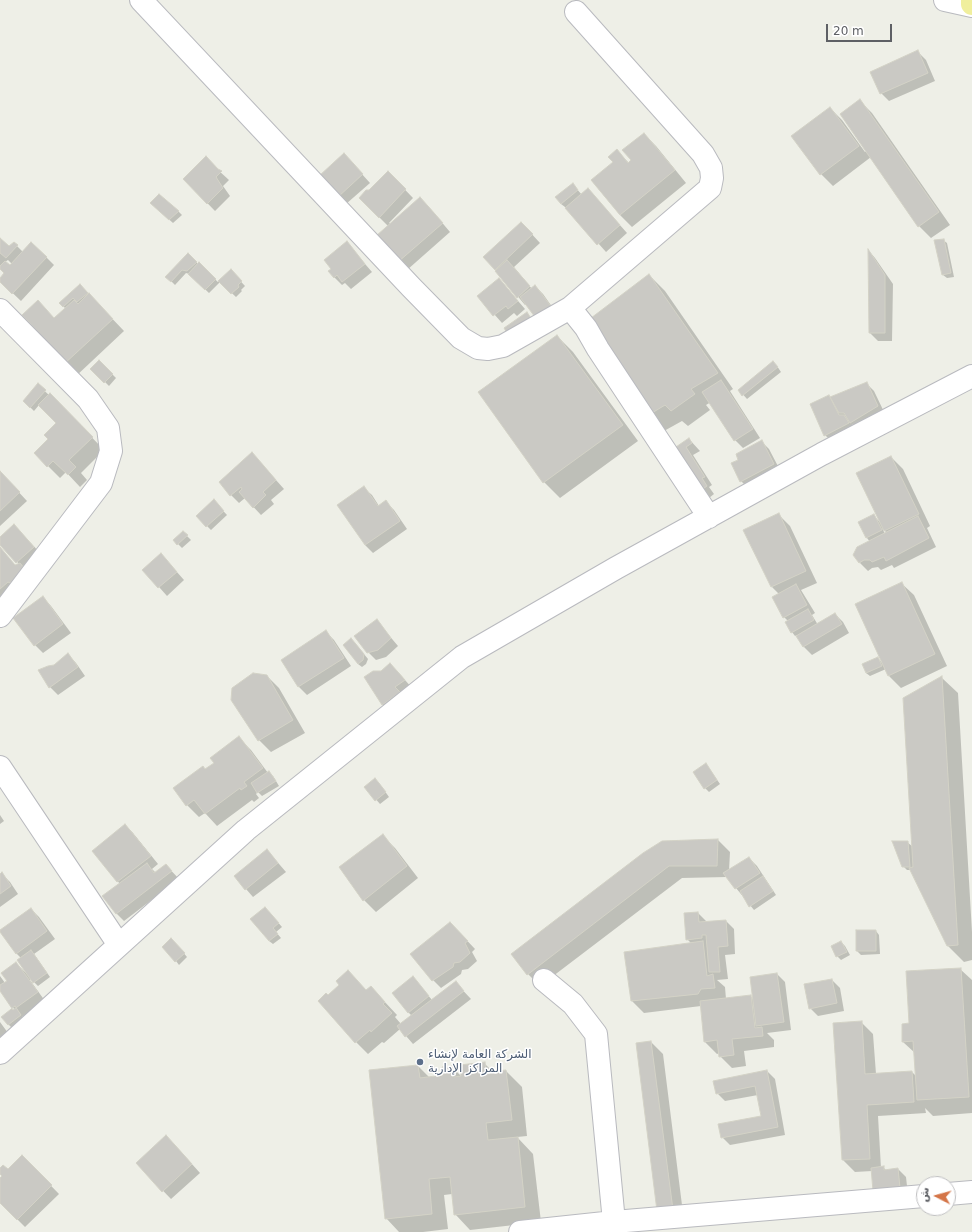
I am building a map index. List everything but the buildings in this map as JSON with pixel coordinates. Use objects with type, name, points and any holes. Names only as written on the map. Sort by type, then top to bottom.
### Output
[{"type":"highway","points":[[972,0],[972,5]]},
{"type":"street","points":[[141,0],[461,338],[478,348],[488,349],[503,346],[570,308],[710,188],[712,178],[711,168],[703,154],[576,12]]},
{"type":"street","points":[[945,0],[972,5]]},
{"type":"street","points":[[570,308],[586,328],[598,349],[709,517]]},
{"type":"street","points":[[0,310],[88,399],[108,428],[111,451],[101,483],[0,616]]},
{"type":"street","points":[[0,1053],[246,830],[462,657],[610,572],[822,454],[972,376]]},
{"type":"street","points":[[0,767],[119,945]]},
{"type":"street","points":[[544,980],[573,1004],[596,1034],[614,1222]]},
{"type":"street","points":[[956,1193],[972,1192]]},
{"type":"street","points":[[520,1232],[614,1222],[916,1197]]},
{"type":"place","name":"الشركة العامة لإنشاء المراكز الإدارية","points":[[420,1062]]}]
